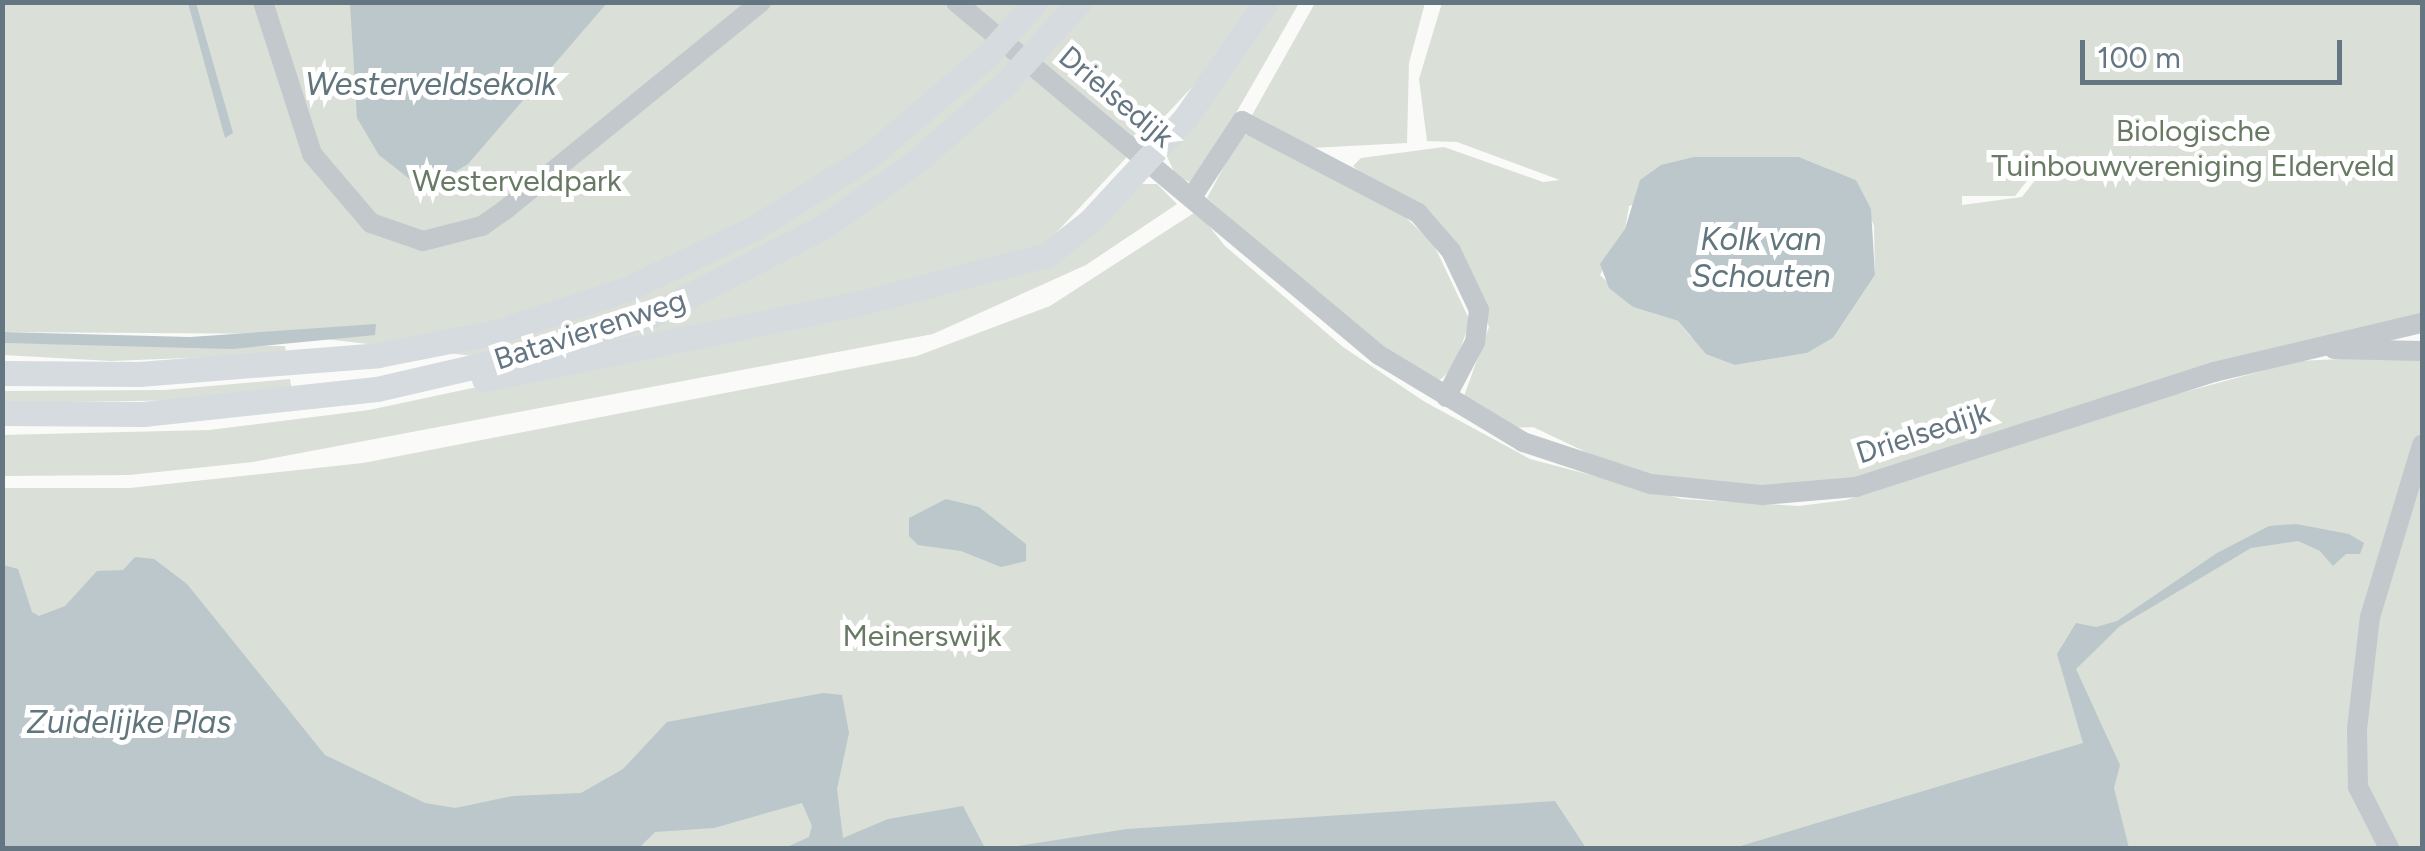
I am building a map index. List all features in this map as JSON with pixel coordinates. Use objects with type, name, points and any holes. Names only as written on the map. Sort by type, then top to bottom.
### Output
[{"type":"main road","name":"Batavierenweg","points":[[2,373],[139,374],[378,355],[496,332],[611,295],[756,227],[868,156],[988,55],[1035,2]]},
{"type":"main road","name":"Batavierenweg","points":[[2,413],[208,409],[424,380],[652,314],[821,228],[959,126],[1079,2]]},
{"type":"main road","points":[[424,380],[498,379],[1030,262],[1076,236],[1145,162],[1196,103],[1266,2]]},
{"type":"street","points":[[262,2],[312,154],[371,223],[422,241],[482,226],[762,2]]},
{"type":"street","name":"Drielsedijk","points":[[962,8],[1379,356],[1523,442],[1595,470],[1686,489],[1794,495],[1871,483],[2165,386],[2422,324]]},
{"type":"street","points":[[1192,197],[1242,121],[1418,213],[1451,252],[1478,310],[1475,342],[1446,397]]},
{"type":"street","points":[[2322,347],[2422,352]]},
{"type":"street","points":[[2389,848],[2358,787],[2356,730],[2370,617],[2422,445]]},
{"type":"green space","name":"Westerveldpark","points":[[3,3],[1255,3],[1220,57],[1042,248],[852,296],[526,362],[281,334],[3,332]]},
{"type":"green space","points":[[1271,3],[1299,3],[1200,176],[1190,182],[1176,176],[1165,152]]},
{"type":"green space","points":[[1315,3],[1425,3],[1409,63],[1407,143],[1311,148],[1251,117]]},
{"type":"green space","name":"Biologische Tuinbouwvereniging Elderveld","points":[[1442,3],[2422,3],[2422,316],[1862,480],[1761,489],[1628,472],[1533,427],[1512,428],[1464,396],[1489,327],[1468,269],[1353,166],[1361,158],[1444,147],[1543,182],[1560,180],[1457,142],[1427,141],[1419,79]],"holes":[[[1799,157],[1856,180],[1874,226],[1875,275],[1833,338],[1807,353],[1735,365],[1690,336],[1678,321],[1633,307],[1600,275],[1625,229],[1629,206]],[[2038,167],[2043,170],[2022,197],[1962,205],[1962,196],[2015,196]]]},
{"type":"green space","points":[[1253,134],[1400,212],[1433,243],[1470,321],[1454,367],[1441,379],[1432,381],[1384,352],[1207,198],[1241,135]]},
{"type":"green space","points":[[1135,184],[1157,184],[1177,204],[1086,265],[933,334],[253,462],[129,475],[3,476],[2,435],[209,430],[369,410],[1029,270]]},
{"type":"green space","name":"Meinerswijk","points":[[1197,211],[1225,246],[1343,347],[1425,402],[1530,459],[1682,499],[1799,506],[1846,500],[2166,397],[2299,361],[2422,355],[2422,848],[3,848],[3,488],[130,488],[363,463],[917,356],[1050,306]]},
{"type":"green space","points":[[2,343],[285,346],[286,354],[111,361],[3,355]]},
{"type":"green space","points":[[290,379],[292,391],[196,400],[3,403],[3,391],[165,390]]},
{"type":"water","name":"Westerveldsekolk","points":[[350,2],[607,3],[468,164],[438,182],[416,184],[379,155],[357,118]]},
{"type":"water","points":[[188,3],[196,3],[233,133],[225,138]]},
{"type":"water","name":"Kolk van Schouten","points":[[1694,157],[1799,157],[1856,180],[1871,209],[1875,275],[1833,338],[1807,353],[1735,365],[1706,354],[1678,321],[1633,307],[1609,288],[1600,264],[1625,229],[1640,180],[1661,165]]},
{"type":"water","points":[[376,324],[375,335],[232,349],[3,343],[3,332],[190,337]]},
{"type":"water","points":[[946,499],[979,507],[1026,544],[1026,561],[1001,567],[961,551],[918,545],[909,536],[909,518]]},
{"type":"water","points":[[2296,524],[2349,534],[2364,543],[2360,554],[2346,554],[2333,566],[2320,551],[2298,541],[2251,548],[2120,626],[2076,669],[2120,765],[2114,788],[2129,848],[1734,848],[2083,743],[2057,654],[2076,623],[2096,627],[2117,621],[2217,553],[2269,526]]},
{"type":"water","name":"Zuidelijke Plas","points":[[135,557],[154,559],[187,584],[325,755],[425,803],[455,808],[513,796],[581,793],[623,769],[667,722],[823,693],[842,695],[849,733],[837,789],[843,838],[888,819],[963,806],[985,848],[785,848],[809,837],[812,826],[802,803],[714,828],[655,832],[639,848],[3,848],[3,565],[18,569],[32,612],[39,616],[65,606],[97,571],[123,570]]},
{"type":"water","points":[[1555,801],[1586,848],[1005,848],[1127,829]]}]
